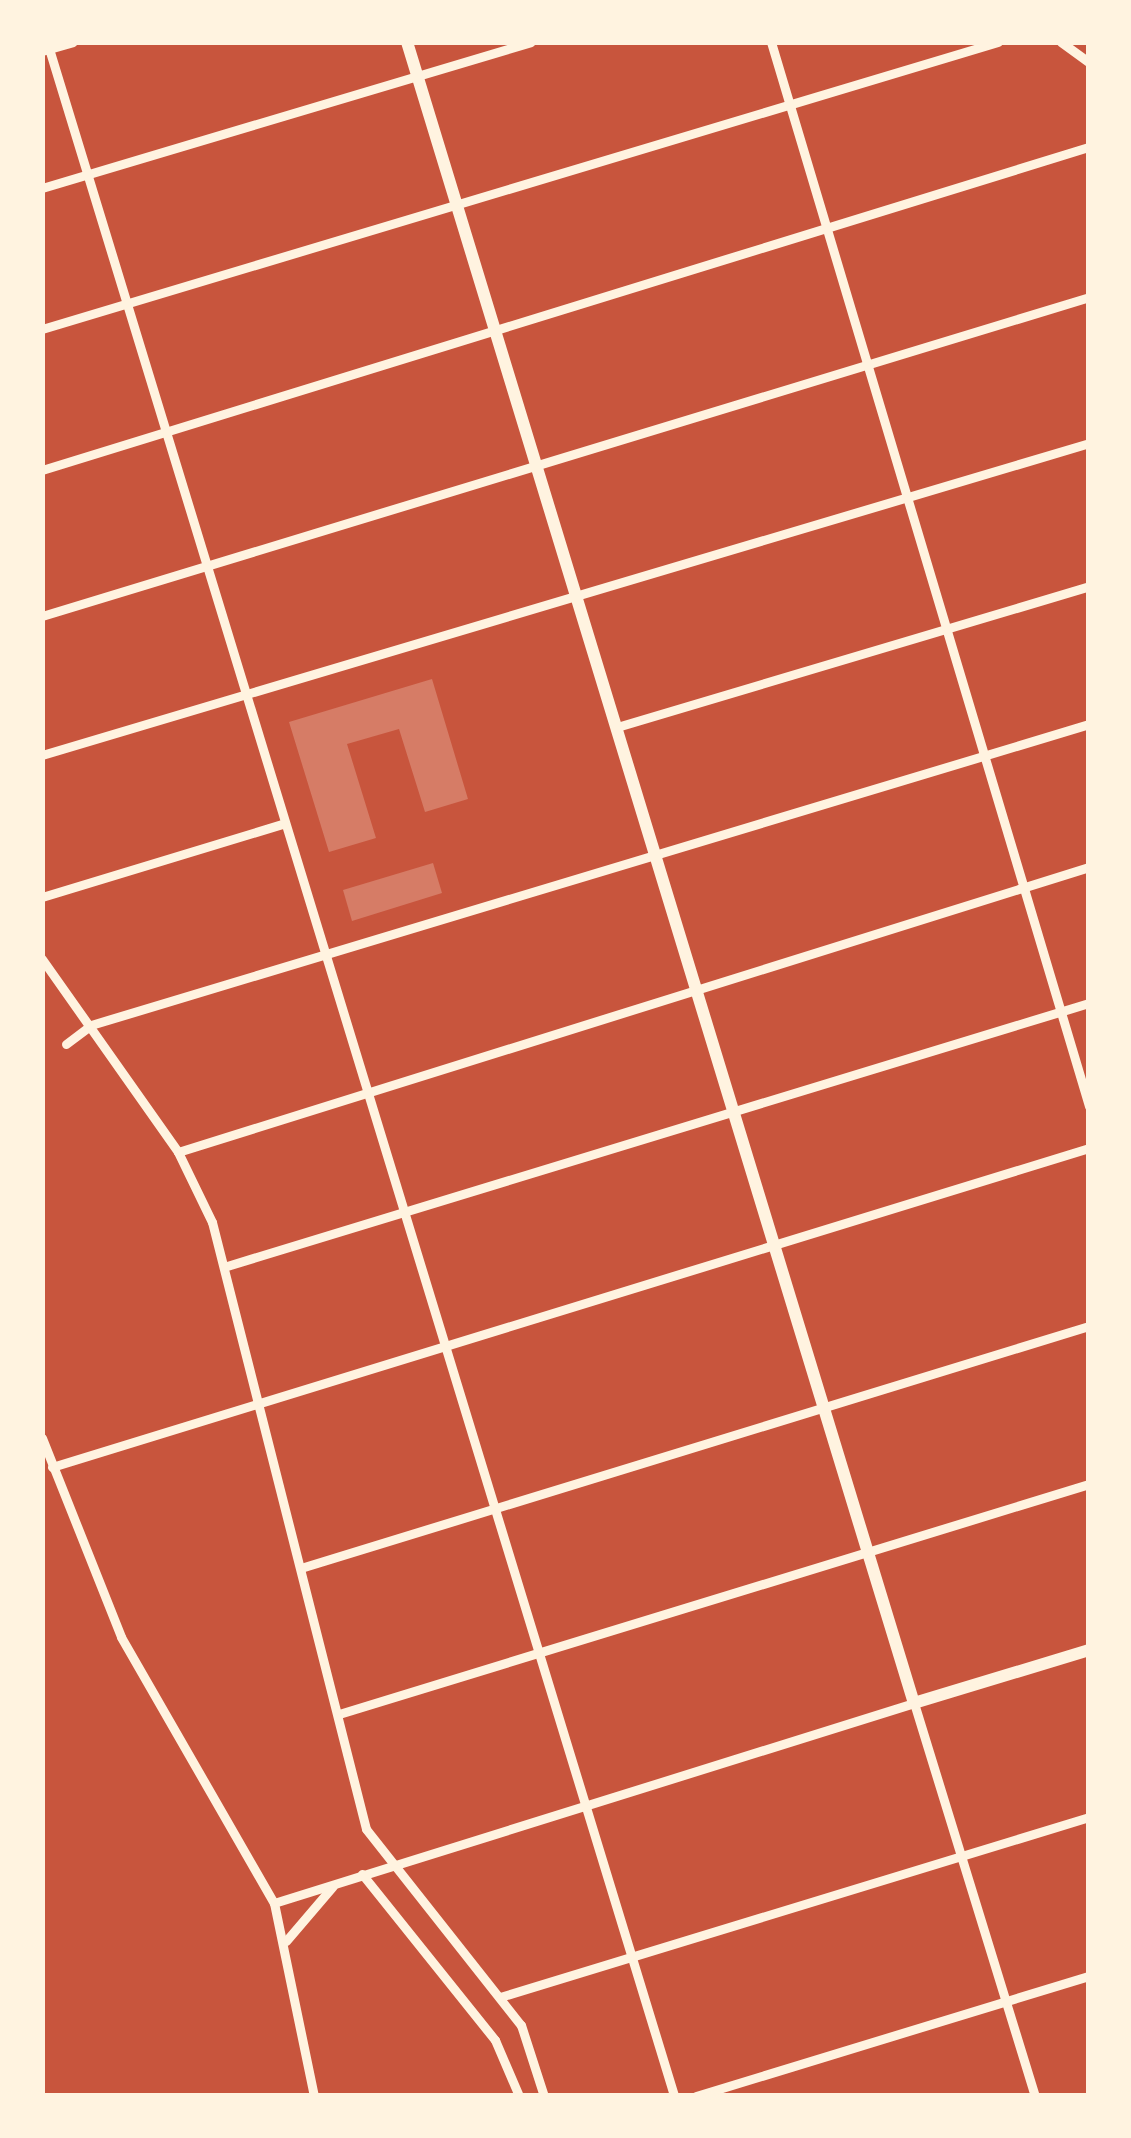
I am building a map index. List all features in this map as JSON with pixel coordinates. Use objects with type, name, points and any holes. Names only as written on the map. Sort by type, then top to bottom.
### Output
[{"type":"street","points":[[73,42],[46,48],[674,2096]]},
{"type":"street","points":[[407,42],[582,596],[617,727],[1035,2096]]},
{"type":"street","points":[[42,188],[532,42]]},
{"type":"street","points":[[771,42],[863,364],[1089,1106]]},
{"type":"street","points":[[42,329],[998,42]]},
{"type":"street","points":[[1061,42],[1089,62]]},
{"type":"street","points":[[42,470],[495,328],[825,234],[1089,147]]},
{"type":"street","points":[[42,616],[1089,297]]},
{"type":"street","points":[[42,755],[1089,442]]},
{"type":"street","points":[[617,727],[1089,586]]},
{"type":"street","points":[[66,1045],[91,1025],[1089,724]]},
{"type":"street","points":[[42,897],[285,823]]},
{"type":"street","points":[[178,1152],[1089,867]]},
{"type":"street","points":[[42,959],[178,1152],[227,1266],[366,1829],[388,1866],[500,1997],[530,2044],[544,2096]]},
{"type":"street","points":[[227,1266],[1089,1004]]},
{"type":"street","points":[[52,1466],[447,1352],[1089,1148]]},
{"type":"street","points":[[304,1567],[1089,1326]]},
{"type":"street","points":[[42,1438],[68,1526],[182,1758],[274,1903],[286,1941],[314,2096]]},
{"type":"street","points":[[339,1714],[1089,1484]]},
{"type":"street","points":[[274,1903],[1089,1650]]},
{"type":"street","points":[[500,1997],[1089,1817]]},
{"type":"street","points":[[362,1874],[495,2040],[519,2096]]},
{"type":"street","points":[[286,1941],[335,1883]]},
{"type":"street","points":[[696,2096],[1089,1976]]},
{"type":"building","points":[[432,679],[468,799],[425,812],[399,729],[347,744],[376,838],[329,852],[289,722]]},
{"type":"building","points":[[433,863],[442,893],[352,921],[343,890]]}]
